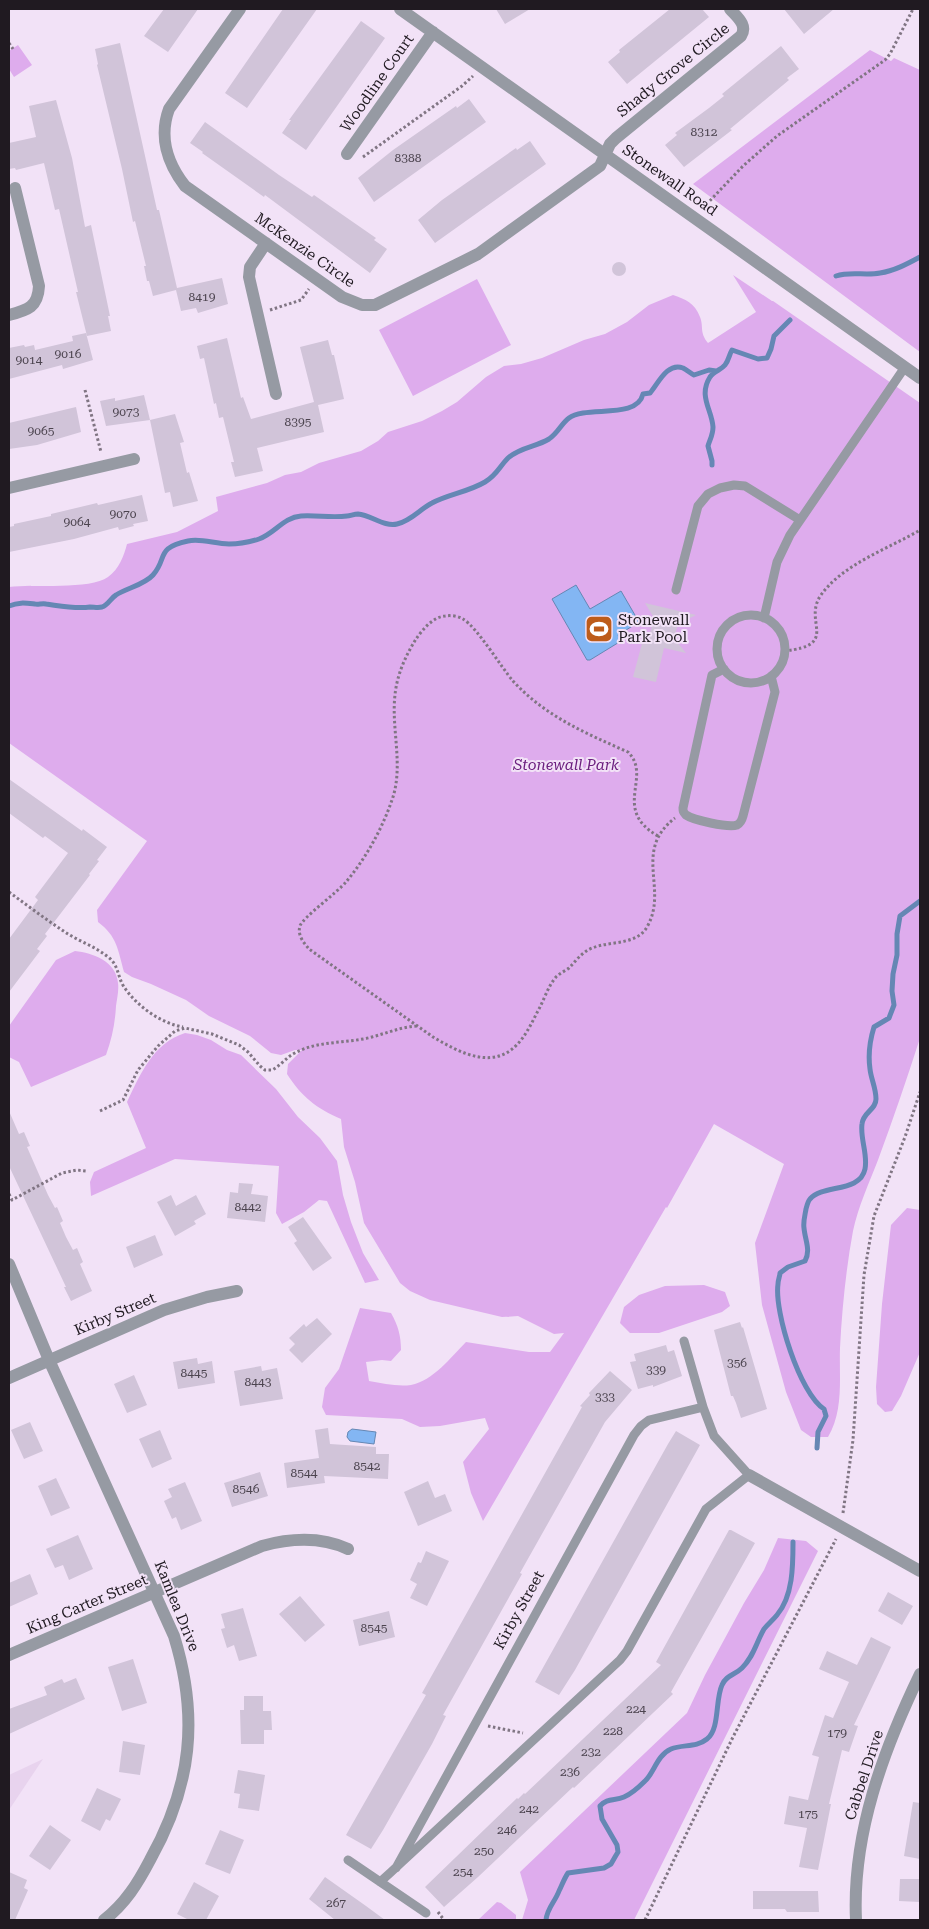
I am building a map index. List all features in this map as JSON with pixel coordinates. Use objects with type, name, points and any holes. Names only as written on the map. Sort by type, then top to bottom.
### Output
[{"type":"street","name":"McKenzie Circle","points":[[240,9],[169,109],[164,123],[171,164],[185,186],[316,279],[352,302],[362,305],[375,305],[386,301],[478,254],[600,166],[606,154]]},
{"type":"street","name":"Stonewall Road","points":[[400,9],[920,378]]},
{"type":"street","name":"Shady Grove Circle","points":[[606,154],[610,144],[616,138],[742,36],[744,32],[743,24],[730,9]]},
{"type":"street","name":"Woodline Court","points":[[347,154],[433,32]]},
{"type":"street","points":[[9,315],[28,309],[35,303],[38,297],[39,286],[15,188]]},
{"type":"street","points":[[266,243],[250,268],[249,277],[276,394]]},
{"type":"street","points":[[9,488],[134,459]]},
{"type":"street","name":"Kamlea Drive","points":[[9,1264],[49,1360],[174,1636],[182,1660],[188,1699],[189,1748],[184,1775],[174,1809],[161,1842],[128,1897],[104,1920]]},
{"type":"street","name":"Kirby Street","points":[[9,1378],[164,1310],[207,1297],[237,1291]]},
{"type":"street","points":[[749,1475],[920,1571]]},
{"type":"street","name":"King Carter Street","points":[[9,1655],[262,1546],[278,1541],[299,1539],[320,1540],[348,1549]]},
{"type":"street","name":"Cabbel Drive","points":[[856,1920],[857,1873],[870,1799],[887,1752],[920,1674]]},
{"type":"lane","points":[[764,618],[777,562],[790,535],[905,367]]},
{"type":"lane","points":[[676,590],[698,506],[708,494],[720,488],[734,485],[745,486],[800,520]]},
{"type":"lane","points":[[756,615],[764,618],[778,629],[782,636],[784,651],[782,662],[770,676],[763,680],[746,682],[730,675],[724,669],[717,652],[717,643],[724,627],[739,617],[756,615]]},
{"type":"lane","points":[[724,669],[712,675],[683,802],[684,812],[693,818],[725,826],[737,825],[741,822],[775,692],[770,676]]},
{"type":"lane","points":[[684,1341],[714,1436],[749,1475]]},
{"type":"lane","name":"Kirby Street","points":[[396,1868],[634,1436],[641,1426],[649,1420],[703,1406]]},
{"type":"lane","name":"Kirby Street","points":[[380,1882],[620,1660],[627,1651],[706,1509],[749,1475]]},
{"type":"lane","points":[[348,1860],[426,1912]]},
{"type":"path","points":[[695,218],[726,182],[777,136],[885,60],[913,9]]},
{"type":"path","points":[[9,43],[13,49]]},
{"type":"path","points":[[362,158],[470,80]]},
{"type":"path","points":[[258,315],[301,300],[316,279]]},
{"type":"path","points":[[85,390],[104,466]]},
{"type":"path","points":[[784,651],[797,650],[814,641],[818,634],[818,627],[814,616],[816,603],[833,580],[920,530]]},
{"type":"path","points":[[658,836],[642,822],[634,809],[636,766],[628,752],[548,713],[530,699],[513,680],[470,625],[463,619],[445,616],[424,628],[411,648],[398,678],[395,696],[396,777],[393,797],[383,822],[367,852],[346,882],[303,920],[299,927],[301,938],[309,949],[448,1046],[473,1056],[491,1059],[504,1055],[525,1035],[557,976],[592,948],[632,939],[646,928],[654,904],[653,855],[658,836],[666,825],[684,812]]},
{"type":"path","points":[[9,892],[69,935],[96,948],[110,958],[117,966],[124,986],[145,1009],[165,1022],[196,1029],[239,1045],[265,1070],[272,1070],[293,1054],[306,1049],[336,1041],[372,1037],[400,1028],[417,1026]]},
{"type":"path","points":[[100,1110],[124,1100],[138,1070],[153,1051],[167,1036],[174,1031],[185,1028]]},
{"type":"path","points":[[9,1194],[12,1200],[62,1173],[77,1170],[86,1171]]},
{"type":"path","points":[[498,1728],[524,1733]]},
{"type":"shaded area","points":[[43,1759],[9,1810],[9,1775]]},
{"type":"green space","points":[[18,45],[32,65],[14,77],[9,69],[9,51]]},
{"type":"green space","points":[[870,50],[891,61],[894,58],[920,70],[920,352],[693,184]]},
{"type":"green space","name":"Stonewall Park","points":[[733,275],[920,403],[920,1038],[855,1222],[846,1274],[842,1319],[839,1405],[828,1437],[811,1437],[801,1430],[786,1392],[762,1305],[755,1243],[784,1164],[714,1124],[667,1208],[483,1521],[471,1493],[463,1462],[489,1429],[485,1418],[440,1426],[420,1427],[402,1419],[326,1415],[322,1407],[325,1388],[339,1369],[360,1308],[391,1313],[396,1322],[400,1335],[401,1350],[391,1361],[366,1362],[369,1381],[400,1386],[419,1383],[427,1379],[441,1368],[466,1342],[529,1352],[550,1352],[564,1333],[554,1334],[518,1316],[502,1317],[430,1300],[410,1291],[400,1283],[364,1223],[355,1182],[344,1147],[341,1119],[324,1111],[310,1101],[287,1074],[288,1064],[302,1050],[295,1050],[281,1055],[271,1053],[250,1036],[209,1016],[186,1000],[124,972],[113,938],[98,922],[97,910],[147,841],[9,743],[9,587],[75,585],[100,581],[108,577],[118,566],[123,558],[127,544],[177,532],[218,511],[216,497],[267,483],[285,475],[301,472],[319,463],[361,451],[378,441],[388,432],[422,421],[442,411],[457,402],[486,377],[504,366],[521,364],[542,358],[584,340],[605,334],[627,322],[649,305],[673,295],[685,300],[698,312],[703,333],[708,343],[756,312]]},
{"type":"green space","points":[[477,279],[511,345],[413,396],[379,330]]},
{"type":"green space","points":[[75,951],[102,959],[113,969],[116,975],[118,994],[112,1037],[106,1055],[31,1087],[19,1062],[9,1057],[9,1026],[56,960]]},
{"type":"green space","points":[[185,1033],[211,1040],[227,1050],[241,1055],[276,1089],[298,1117],[320,1138],[337,1161],[343,1195],[351,1222],[363,1253],[379,1280],[365,1283],[327,1201],[319,1200],[304,1212],[282,1224],[276,1213],[279,1166],[175,1159],[91,1196],[90,1182],[94,1172],[146,1148],[127,1102],[143,1071],[156,1052],[164,1044]]},
{"type":"green space","points":[[907,1208],[920,1210],[920,1352],[901,1396],[892,1411],[885,1412],[877,1404],[876,1387],[882,1304],[891,1225]]},
{"type":"green space","points":[[704,1285],[725,1292],[730,1306],[722,1312],[659,1333],[630,1333],[620,1323],[624,1307],[639,1295],[665,1286]]},
{"type":"green space","points":[[778,1538],[806,1541],[818,1551],[634,1920],[522,1920],[528,1900],[520,1872],[687,1713],[705,1675],[764,1570]]},
{"type":"green space","points":[[497,1902],[516,1915],[516,1920],[478,1920]]},
{"type":"water","name":"Stonewall Park Pool","points":[[576,585],[590,609],[621,591],[639,622],[618,635],[621,641],[590,660],[587,660],[552,599]]},
{"type":"water","points":[[352,1429],[376,1432],[374,1444],[350,1441],[347,1437],[348,1432]]},
{"type":"building","points":[[164,9],[198,9],[168,52],[144,36]]},
{"type":"building","points":[[283,9],[317,9],[247,108],[225,93]]},
{"type":"building","points":[[496,9],[530,9],[505,24]]},
{"type":"building","points":[[670,9],[702,9],[709,17],[627,84],[608,62],[620,52],[619,50]]},
{"type":"building","points":[[784,9],[834,9],[804,34]]},
{"type":"building","points":[[361,21],[385,38],[306,150],[282,133],[291,120],[289,120]]},
{"type":"building","points":[[120,43],[157,210],[159,210],[177,288],[222,278],[228,304],[198,313],[196,308],[181,311],[176,290],[153,296],[149,281],[147,281],[144,266],[146,266],[135,221],[133,222],[97,65],[95,49]]},
{"type":"building","points":[[781,46],[799,69],[787,78],[789,80],[730,129],[732,130],[684,167],[665,145],[677,135],[675,133],[724,96],[722,94]]},
{"type":"building","points":[[469,99],[486,122],[374,202],[358,178],[393,150]]},
{"type":"building","points":[[56,100],[72,158],[85,227],[91,225],[110,316],[108,316],[111,331],[87,336],[59,209],[55,210],[44,163],[16,170],[15,168],[9,169],[9,143],[36,137],[29,106]]},
{"type":"building","points":[[205,122],[279,175],[312,197],[314,195],[376,238],[374,240],[387,249],[370,273],[265,195],[264,197],[190,143]]},
{"type":"building","points":[[530,141],[546,164],[435,243],[418,220],[442,200],[516,148],[517,150]]},
{"type":"building","points":[[616,262],[622,262],[626,269],[622,276],[616,276],[612,272],[612,266]]},
{"type":"building","points":[[86,333],[93,360],[63,369],[62,365],[9,379],[9,348],[34,345],[35,350],[73,341],[72,336]]},
{"type":"building","points":[[227,338],[241,398],[243,397],[251,419],[314,402],[300,347],[328,340],[332,355],[334,355],[344,399],[318,405],[324,432],[257,448],[263,471],[235,477],[231,462],[234,462],[223,417],[219,418],[204,358],[200,359],[197,346]]},
{"type":"building","points":[[144,395],[150,420],[106,426],[100,401],[115,398],[115,401]]},
{"type":"building","points":[[76,407],[81,432],[37,445],[9,449],[9,423]]},
{"type":"building","points":[[175,414],[184,442],[180,443],[187,473],[189,472],[198,501],[173,507],[170,492],[165,493],[150,420]]},
{"type":"building","points":[[142,495],[148,521],[133,524],[134,526],[119,530],[118,527],[74,539],[9,552],[9,527],[14,526],[14,524],[97,503],[98,505]]},
{"type":"building","points":[[645,603],[696,615],[678,624],[674,638],[686,653],[664,648],[656,682],[633,677],[644,636],[650,633],[654,618]]},
{"type":"building","points":[[9,779],[107,847],[97,860],[99,861],[90,875],[45,934],[47,936],[37,949],[40,951],[9,992],[9,939],[38,900],[35,897],[68,853],[45,836],[43,838],[9,813]]},
{"type":"building","points":[[9,1111],[19,1134],[24,1132],[30,1146],[27,1147],[48,1195],[55,1208],[57,1207],[63,1221],[60,1223],[66,1237],[73,1250],[77,1248],[83,1262],[80,1264],[92,1291],[71,1301],[9,1166]]},
{"type":"building","points":[[239,1183],[253,1184],[251,1194],[268,1196],[265,1222],[227,1218],[230,1192],[238,1193]]},
{"type":"building","points":[[171,1195],[176,1206],[196,1195],[206,1214],[194,1221],[196,1224],[175,1236],[157,1202]]},
{"type":"building","points":[[303,1217],[332,1258],[313,1271],[294,1243],[297,1241],[288,1227]]},
{"type":"building","points":[[155,1235],[163,1255],[134,1268],[126,1247]]},
{"type":"building","points":[[317,1318],[332,1334],[302,1363],[289,1350],[295,1344],[289,1338],[304,1324],[306,1327]]},
{"type":"building","points":[[740,1322],[767,1409],[741,1418],[733,1396],[731,1396],[714,1330]]},
{"type":"building","points":[[666,1345],[668,1352],[674,1350],[682,1376],[653,1387],[653,1385],[638,1389],[630,1362],[636,1361],[634,1354]]},
{"type":"building","points":[[197,1358],[198,1364],[212,1361],[215,1383],[178,1389],[173,1362]]},
{"type":"building","points":[[261,1366],[262,1371],[277,1368],[283,1399],[240,1406],[234,1371]]},
{"type":"building","points":[[610,1371],[632,1390],[605,1422],[443,1715],[446,1716],[432,1744],[371,1849],[346,1835],[426,1695],[422,1693],[582,1407],[580,1406],[590,1395],[589,1393]]},
{"type":"building","points":[[134,1375],[147,1405],[127,1413],[114,1384]]},
{"type":"building","points":[[30,1422],[43,1451],[24,1459],[11,1430]]},
{"type":"building","points":[[328,1428],[330,1444],[376,1447],[376,1454],[389,1454],[388,1479],[324,1476],[325,1483],[287,1488],[284,1463],[319,1458],[315,1430]]},
{"type":"building","points":[[160,1430],[172,1459],[152,1468],[139,1439]]},
{"type":"building","points":[[676,1431],[700,1445],[575,1670],[559,1695],[535,1682]]},
{"type":"building","points":[[260,1472],[268,1496],[232,1507],[224,1483]]},
{"type":"building","points":[[56,1478],[70,1508],[51,1516],[38,1486]]},
{"type":"building","points":[[428,1481],[435,1498],[445,1494],[452,1511],[418,1526],[404,1492]]},
{"type":"building","points":[[185,1482],[202,1521],[181,1530],[176,1517],[172,1519],[164,1501],[172,1497],[168,1489]]},
{"type":"building","points":[[729,1530],[755,1543],[671,1692],[673,1694],[444,1907],[425,1887],[517,1798],[525,1794],[661,1665],[656,1662]]},
{"type":"building","points":[[78,1535],[93,1569],[69,1580],[63,1565],[55,1568],[46,1549]]},
{"type":"building","points":[[426,1551],[449,1561],[427,1606],[410,1598],[417,1584],[410,1580],[418,1562],[421,1563]]},
{"type":"building","points":[[30,1574],[38,1594],[9,1607],[9,1583]]},
{"type":"building","points":[[888,1592],[913,1606],[902,1625],[878,1611]]},
{"type":"building","points":[[300,1596],[325,1625],[305,1642],[279,1614]]},
{"type":"building","points":[[243,1608],[257,1656],[239,1661],[234,1645],[227,1648],[221,1629],[225,1628],[221,1614]]},
{"type":"building","points":[[389,1611],[395,1637],[359,1646],[353,1620]]},
{"type":"building","points":[[871,1637],[891,1647],[854,1725],[858,1726],[849,1752],[842,1750],[829,1804],[831,1804],[818,1870],[799,1867],[807,1828],[784,1824],[789,1796],[808,1800],[819,1757],[812,1755],[825,1715],[833,1718],[849,1682],[819,1669],[827,1651],[857,1665]]},
{"type":"building","points":[[133,1659],[147,1703],[122,1711],[108,1667]]},
{"type":"building","points":[[76,1678],[85,1699],[9,1734],[9,1709],[47,1695],[44,1687],[62,1679],[64,1683]]},
{"type":"building","points":[[244,1696],[263,1696],[263,1711],[271,1711],[272,1730],[264,1730],[264,1744],[241,1744],[240,1710],[244,1710]]},
{"type":"building","points":[[123,1741],[145,1745],[140,1775],[119,1772]]},
{"type":"building","points":[[238,1770],[265,1775],[259,1811],[238,1808],[240,1794],[234,1793]]},
{"type":"building","points":[[97,1788],[121,1799],[110,1821],[106,1819],[100,1831],[81,1821]]},
{"type":"building","points":[[913,1802],[920,1803],[920,1859],[904,1856]]},
{"type":"building","points":[[50,1825],[71,1840],[50,1870],[29,1856]]},
{"type":"building","points":[[220,1830],[244,1840],[230,1874],[205,1864]]},
{"type":"building","points":[[9,1872],[27,1880],[24,1888],[28,1890],[15,1920],[9,1920]]},
{"type":"building","points":[[325,1877],[385,1920],[335,1920],[309,1899]]},
{"type":"building","points":[[900,1879],[920,1879],[920,1902],[899,1901]]},
{"type":"building","points":[[194,1882],[219,1896],[206,1920],[189,1920],[177,1914]]},
{"type":"building","points":[[753,1891],[818,1891],[819,1912],[753,1909]]},
{"type":"waterway","points":[[836,276],[885,272],[920,257]]},
{"type":"waterway","points":[[712,465],[708,446],[713,427],[705,397],[705,390],[710,377],[725,365],[732,350],[758,359],[767,358],[774,336],[790,320]]},
{"type":"waterway","points":[[9,606],[25,603],[73,607],[102,607],[116,595],[140,584],[153,575],[166,550],[171,547],[193,540],[229,544],[252,541],[264,537],[284,522],[295,517],[341,517],[358,514],[387,524],[397,524],[411,518],[432,503],[485,482],[513,454],[549,439],[569,418],[587,412],[621,410],[631,407],[639,402],[643,394],[650,393],[672,368],[683,368],[694,375],[709,370],[716,371]]},
{"type":"waterway","points":[[817,1448],[818,1432],[826,1416],[824,1409],[806,1387],[790,1351],[780,1313],[778,1281],[780,1273],[788,1267],[805,1261],[807,1257],[808,1249],[804,1223],[809,1200],[823,1191],[856,1182],[862,1177],[865,1169],[866,1158],[862,1124],[874,1106],[876,1099],[869,1064],[871,1037],[874,1027],[889,1018],[894,1005],[892,991],[893,974],[897,955],[897,934],[900,916],[920,901]]},
{"type":"waterway","points":[[546,1920],[549,1908],[568,1873],[604,1868],[611,1864],[618,1852],[617,1845],[602,1819],[600,1806],[608,1801],[624,1797],[635,1790],[648,1778],[662,1755],[666,1752],[671,1749],[698,1744],[707,1739],[711,1734],[716,1721],[720,1691],[724,1682],[746,1663],[764,1629],[777,1615],[786,1599],[791,1580],[793,1542]]},
{"type":"place","name":"Stonewall Park Pool","points":[[599,629]]}]
